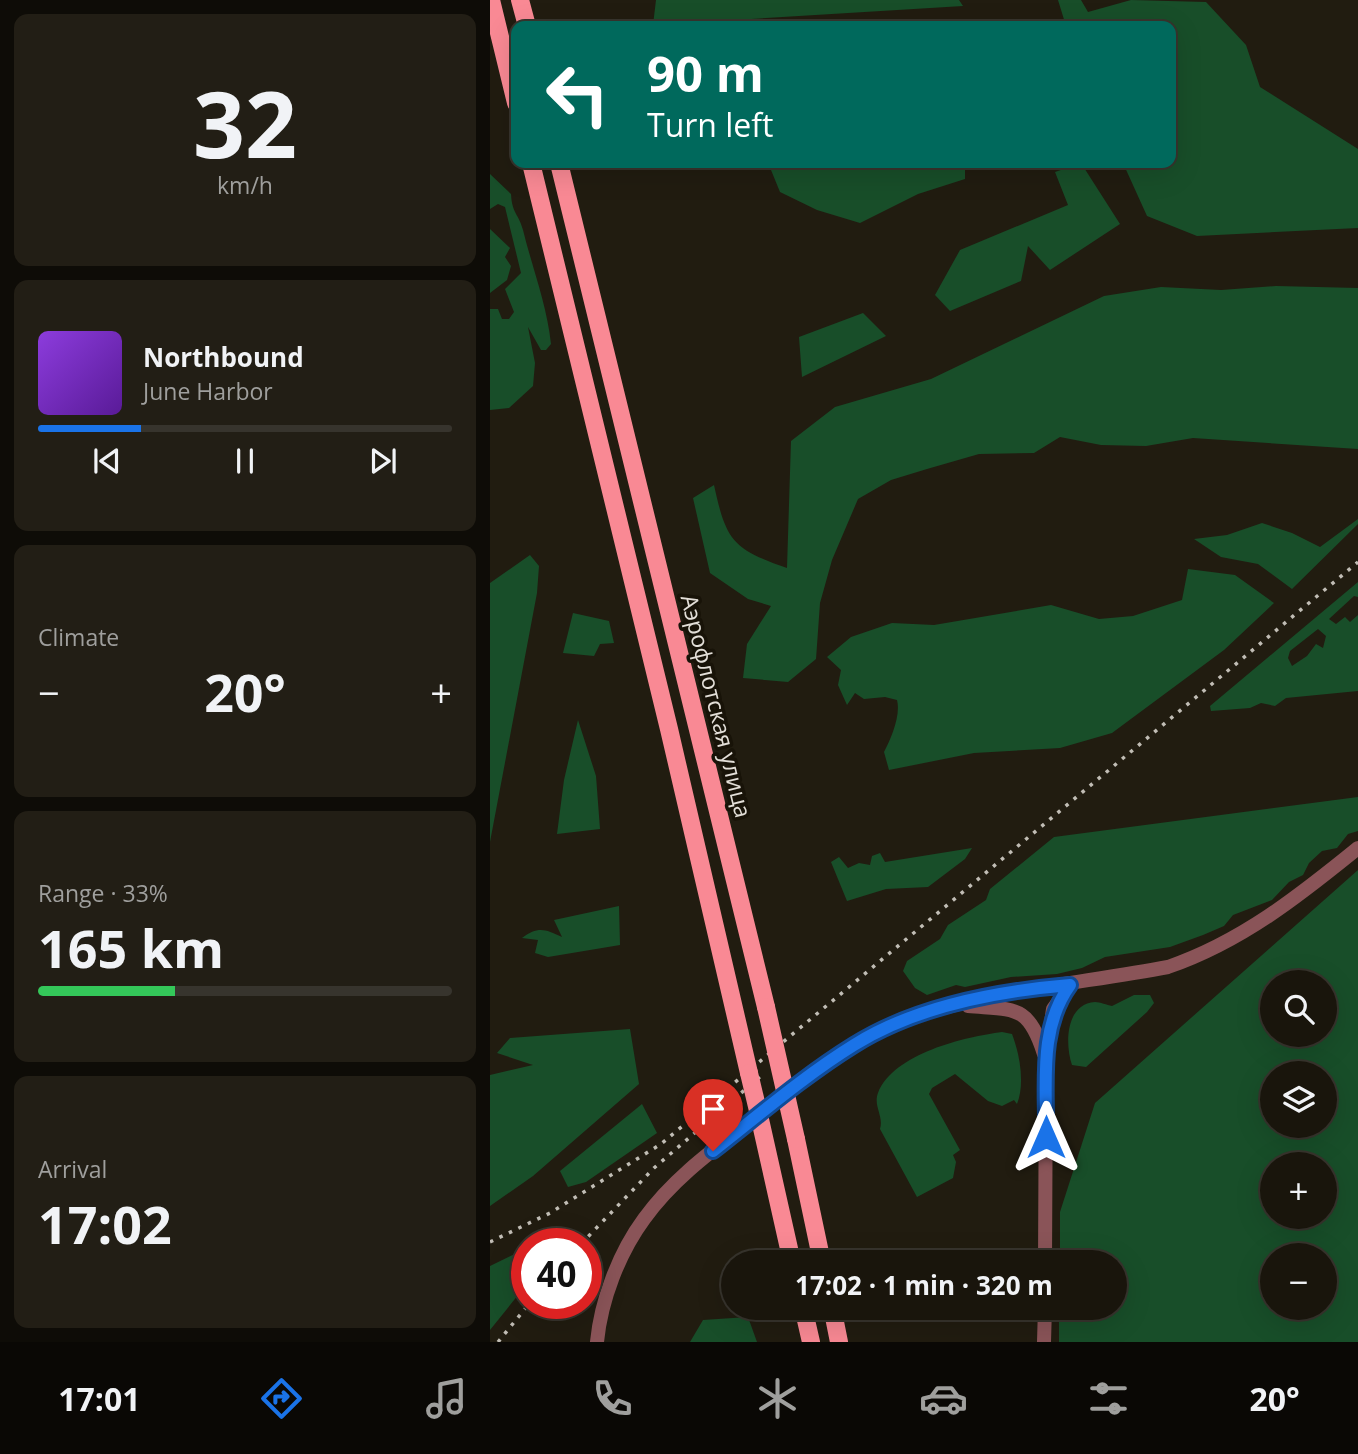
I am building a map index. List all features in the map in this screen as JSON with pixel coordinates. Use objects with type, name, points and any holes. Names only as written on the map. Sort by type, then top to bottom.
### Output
[{"type":"main road","points":[[491,0],[511,82]]},
{"type":"main road","points":[[520,0],[526,21]]},
{"type":"main road","points":[[532,168],[670,729],[789,1250]]},
{"type":"main road","name":"Аэрофлотская улица","points":[[560,168],[766,1007],[819,1250]]},
{"type":"main road","points":[[806,1320],[811,1342]]},
{"type":"main road","points":[[835,1320],[839,1342]]},
{"type":"street","points":[[597,1342],[615,1274],[642,1221],[660,1198],[692,1167],[855,1044],[911,1018],[953,1005],[1168,967],[1195,958],[1264,921],[1300,896],[1358,848]]},
{"type":"street","points":[[1045,1250],[1046,1058],[1054,1009],[1070,985]]},
{"type":"street","points":[[953,1005],[1009,1009],[1022,1015],[1031,1021],[1046,1058]]},
{"type":"street","points":[[1043,1339],[1044,1320]]},
{"type":"green space","points":[[656,0],[959,0],[963,6],[718,21],[653,21]]},
{"type":"green space","points":[[1058,0],[1081,0],[1088,12],[1131,0],[1206,2],[1246,45],[1260,87],[1358,149],[1358,228],[1197,236],[1147,216],[1125,168],[1176,168],[1176,21],[1064,21]]},
{"type":"green space","points":[[755,168],[965,168],[965,179],[918,194],[860,223],[817,210],[780,192],[771,170]]},
{"type":"green space","points":[[1067,168],[1084,168],[1120,224],[1050,270],[1028,246],[1021,281],[950,311],[935,295],[960,250],[1068,205],[1055,172]]},
{"type":"green space","points":[[490,174],[511,194],[543,301],[551,344],[546,350],[541,350],[528,327],[535,363],[533,386],[509,408],[490,410],[490,309],[498,309],[502,319],[509,319],[514,312],[505,289],[521,273],[505,207],[498,204],[490,209]]},
{"type":"green space","points":[[490,229],[510,248],[505,257],[511,266],[507,280],[490,293]]},
{"type":"green space","points":[[1276,286],[1358,288],[1358,449],[1193,438],[1146,446],[1101,445],[1060,437],[1034,453],[979,454],[891,480],[858,499],[832,560],[820,603],[816,659],[788,682],[743,678],[747,644],[771,606],[748,599],[710,573],[693,498],[714,485],[723,518],[734,540],[754,555],[787,568],[791,441],[835,407],[931,379],[1104,296],[1161,287],[1221,290]]},
{"type":"green space","points":[[863,313],[886,336],[802,377],[799,337]]},
{"type":"green space","points":[[1358,519],[1358,524],[1292,589],[1258,564],[1221,557],[1194,539],[1227,535],[1262,523],[1292,533],[1320,547]]},
{"type":"green space","points":[[530,555],[539,566],[537,593],[490,842],[490,583]]},
{"type":"green space","points":[[1188,569],[1235,575],[1274,603],[1224,650],[1112,733],[1060,748],[974,753],[889,770],[884,752],[896,720],[897,700],[885,697],[864,699],[855,693],[847,705],[838,685],[841,670],[827,657],[851,637],[892,623],[934,625],[1051,605],[1099,619],[1133,616],[1182,600]]},
{"type":"green space","points":[[1358,582],[1358,597],[1354,596],[1329,619],[1336,624],[1345,617],[1350,622],[1358,615],[1358,691],[1286,698],[1275,706],[1261,703],[1250,708],[1211,711],[1210,706]],"holes":[[[1318,629],[1326,636],[1323,648],[1316,644],[1307,656],[1292,666],[1288,658],[1290,651]]]},
{"type":"green space","points":[[573,613],[609,621],[614,643],[600,644],[594,656],[563,653]]},
{"type":"green space","points":[[578,720],[596,776],[600,829],[557,834],[564,780]]},
{"type":"green space","points":[[1358,797],[1358,831],[1348,834],[1337,848],[1322,851],[1309,863],[1303,875],[1289,882],[1272,900],[1233,915],[1224,926],[1203,935],[1170,947],[1105,957],[1082,968],[1057,974],[1011,977],[965,987],[956,985],[927,995],[915,988],[903,971],[907,961],[940,939],[948,925],[986,900],[990,889],[1054,837]]},
{"type":"green space","points":[[972,848],[965,859],[928,887],[886,889],[847,901],[831,862],[839,857],[848,868],[859,863],[870,865],[872,856],[880,853],[885,862]]},
{"type":"green space","points":[[1358,870],[1358,1342],[1059,1342],[1059,1320],[1127,1320],[1127,1250],[1060,1250],[1060,1212],[1095,1103]]},
{"type":"green space","points":[[619,906],[620,945],[548,957],[535,953],[538,940],[522,938],[542,930],[562,937],[554,920]]},
{"type":"green space","points":[[1134,995],[1150,995],[1154,1003],[1086,1067],[1072,1065],[1068,1037],[1078,1010],[1085,1004],[1095,1002],[1112,1006]]},
{"type":"green space","points":[[630,1029],[639,1084],[533,1176],[490,1206],[490,1075],[533,1065],[497,1053],[510,1038]]},
{"type":"green space","points":[[1002,1032],[1012,1034],[1019,1060],[1021,1088],[1017,1104],[1014,1100],[1002,1106],[988,1101],[955,1074],[932,1088],[929,1094],[960,1150],[953,1155],[956,1162],[953,1178],[917,1197],[880,1129],[878,1093],[886,1079],[915,1057],[951,1043]]},
{"type":"green space","points":[[642,1104],[657,1133],[586,1182],[568,1187],[560,1171]]},
{"type":"green space","points":[[511,1256],[511,1304],[490,1330],[490,1266]]},
{"type":"green space","points":[[703,1320],[749,1320],[757,1342],[690,1342]]},
{"type":"railway","points":[[490,1242],[550,1213],[661,1144],[1358,562]]},
{"type":"railway","points":[[596,1228],[654,1168],[762,1075]]},
{"type":"railway","points":[[498,1342],[517,1319]]},
{"type":"route","points":[[713,1151],[809,1076],[855,1044],[881,1030],[953,1005],[995,995],[1070,985],[1054,1009],[1050,1023],[1046,1058],[1046,1137]]}]
